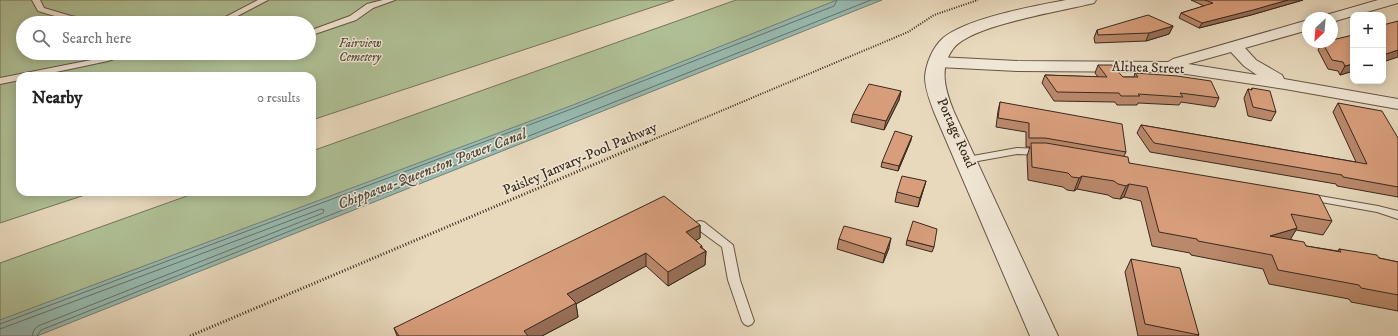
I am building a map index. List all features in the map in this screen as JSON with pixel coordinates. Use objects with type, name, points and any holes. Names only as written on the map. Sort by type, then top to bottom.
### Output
[{"type":"street","name":"Portage Road","points":[[1044,336],[942,106],[935,82],[938,62],[942,51],[951,40],[972,28],[1088,0]]},
{"type":"street","points":[[1338,16],[1394,0]]},
{"type":"street","points":[[1173,67],[1179,62],[1302,27]]},
{"type":"street","name":"Althea Street","points":[[1234,46],[1250,63],[1285,84]]},
{"type":"street","name":"Althea Street","points":[[938,62],[1017,66],[1173,67],[1285,84],[1398,104]]},
{"type":"lane","points":[[36,0],[41,9],[63,16]]},
{"type":"lane","points":[[232,16],[264,0]]},
{"type":"lane","points":[[316,31],[353,18],[368,3],[390,0]]},
{"type":"lane","points":[[45,72],[103,60]]},
{"type":"lane","points":[[0,81],[16,78]]},
{"type":"lane","points":[[967,160],[1017,151],[1050,153]]},
{"type":"lane","points":[[1300,196],[1378,209],[1398,214]]},
{"type":"lane","points":[[700,224],[727,245],[734,280],[748,321]]},
{"type":"path","name":"Paisley Janvary-Pool Pathway","points":[[190,336],[908,32],[934,15],[978,0]]},
{"type":"green space","name":"Fairview Cemetery","points":[[0,0],[674,0],[316,119],[316,72],[16,72],[16,196],[82,196],[0,223]]},
{"type":"green space","points":[[736,0],[852,0],[0,327],[0,263],[187,196],[316,196],[316,150]]},
{"type":"water","name":"Chippawa-Queenston Power Canal","points":[[837,0],[882,0],[37,336],[0,336],[0,320],[573,105]]},
{"type":"building","points":[[1205,0],[1288,0],[1202,23],[1181,13],[1213,3]]},
{"type":"building","points":[[1148,15],[1173,26],[1149,33],[1098,35],[1097,30]]},
{"type":"building","points":[[1398,21],[1398,50],[1386,54],[1386,48],[1386,24]]},
{"type":"building","points":[[1350,36],[1350,65],[1345,66],[1343,62],[1332,60],[1325,48],[1338,48],[1338,39]]},
{"type":"building","points":[[1098,65],[1112,65],[1123,77],[1138,77],[1135,73],[1177,76],[1211,81],[1219,98],[1180,93],[1183,97],[1138,94],[1140,96],[1121,96],[1119,93],[1057,92],[1045,75],[1107,77]]},
{"type":"building","points":[[869,84],[901,91],[886,121],[853,114]]},
{"type":"building","points":[[1252,88],[1270,91],[1276,112],[1253,107],[1248,89],[1252,90]]},
{"type":"building","points":[[1000,102],[1122,124],[1126,152],[1045,138],[1029,138],[1029,123],[998,118]]},
{"type":"building","points":[[1338,103],[1382,111],[1398,138],[1398,187],[1343,177],[1342,175],[1154,143],[1141,125],[1367,164]]},
{"type":"building","points":[[895,131],[912,136],[899,166],[882,162]]},
{"type":"building","points":[[1031,143],[1046,143],[1128,157],[1129,163],[1319,195],[1332,221],[1291,214],[1297,228],[1270,236],[1304,242],[1306,246],[1341,252],[1339,249],[1377,255],[1379,258],[1398,262],[1398,295],[1361,288],[1359,285],[1278,270],[1272,255],[1159,232],[1147,187],[1129,184],[1126,186],[1118,184],[1114,181],[1082,176],[1079,178],[1072,177],[1068,173],[1032,167]]},
{"type":"building","points":[[902,176],[926,181],[920,198],[897,192]]},
{"type":"building","points":[[664,196],[700,225],[686,232],[702,246],[700,247],[706,251],[668,272],[646,253],[567,294],[576,303],[524,331],[528,336],[399,336],[394,328]]},
{"type":"building","points":[[913,221],[937,229],[934,247],[907,240]]},
{"type":"building","points":[[844,226],[891,238],[885,254],[839,239]]},
{"type":"building","points":[[1131,259],[1180,268],[1199,335],[1145,324]]}]
